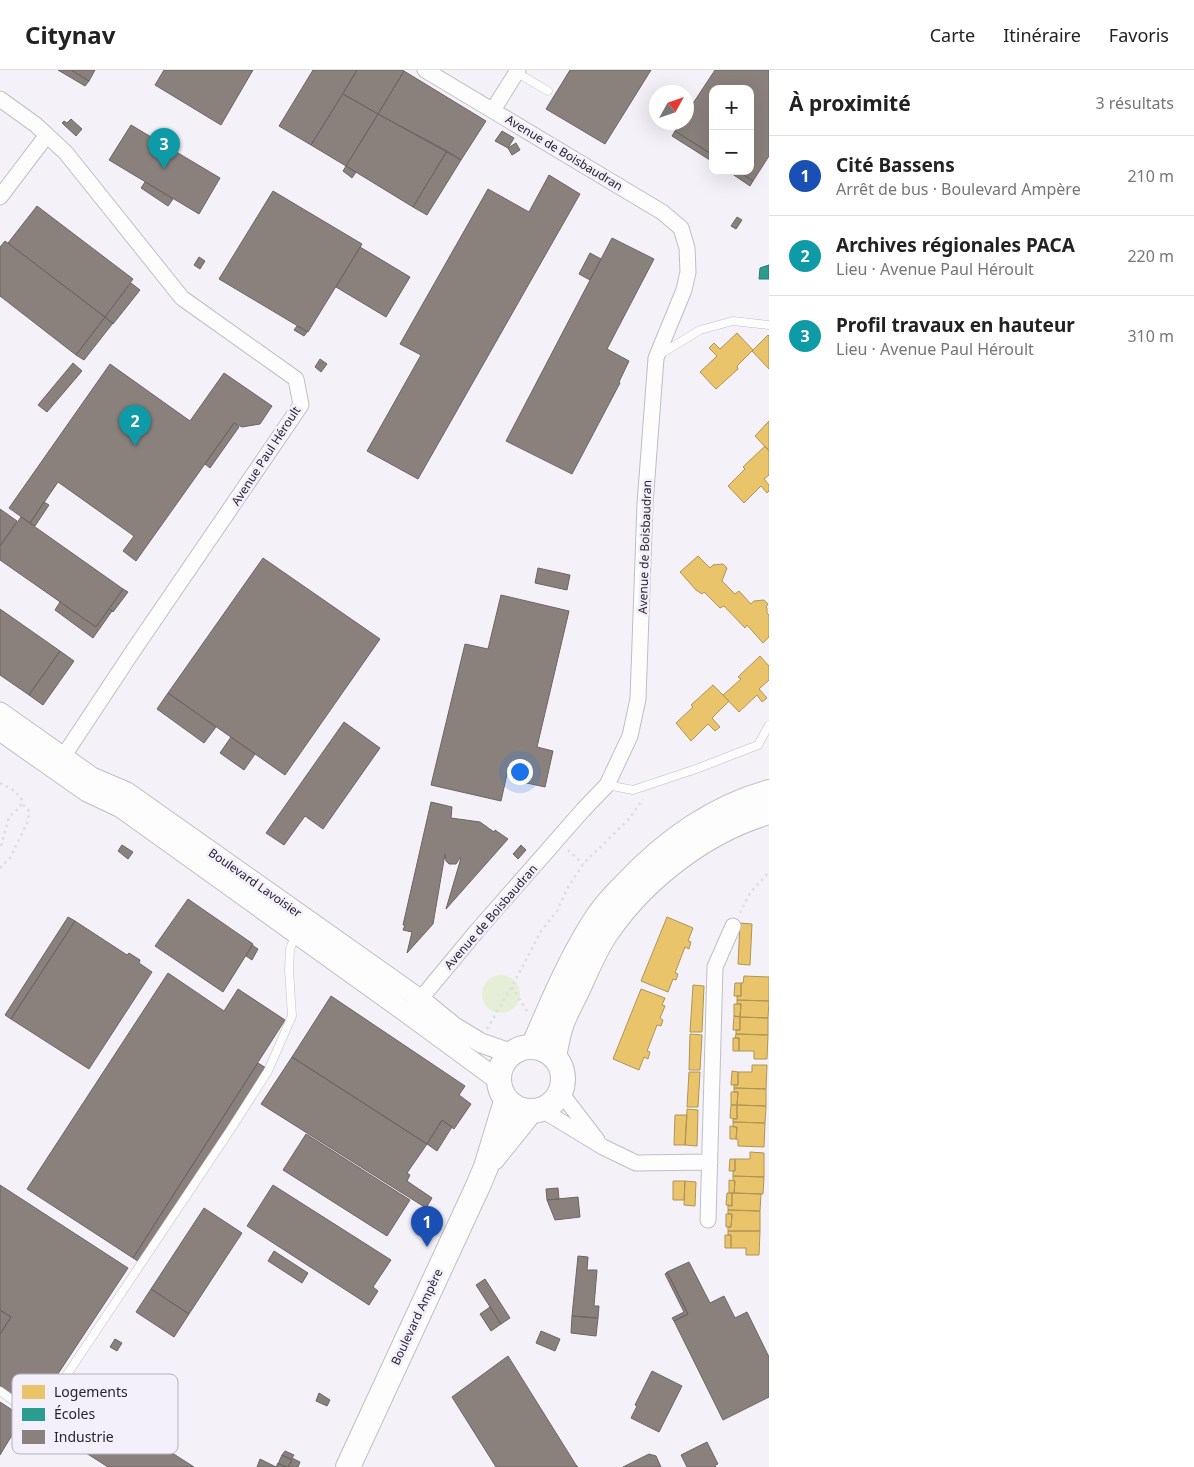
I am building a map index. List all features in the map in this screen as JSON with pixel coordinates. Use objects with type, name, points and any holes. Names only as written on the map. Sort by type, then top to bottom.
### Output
[{"type":"main road","points":[[533,1047],[576,954],[594,923],[615,895],[638,870],[675,839],[700,822],[735,805],[767,803]]},
{"type":"main road","points":[[554,1057],[562,1024],[592,958],[607,932],[626,907],[652,880],[669,866],[708,838],[742,822],[767,803]]},
{"type":"main road","points":[[533,1047],[544,1050],[554,1057],[561,1068],[563,1080],[560,1093],[553,1103],[536,1111],[517,1109],[502,1091],[501,1065],[510,1053],[521,1048],[533,1047]]},
{"type":"main road","name":"Boulevard Ampère","points":[[348,1467],[486,1167],[502,1091]]},
{"type":"main road","name":"Boulevard Ampère","points":[[486,1167],[536,1111]]},
{"type":"street","name":"Avenue de Boisbaudran","points":[[414,1007],[476,932],[607,785],[630,736],[638,699],[646,504],[657,356],[684,290],[688,272],[687,248],[681,228],[662,212],[425,70]]},
{"type":"street","name":"Avenue de Boisbaudran","points":[[494,110],[517,71]]},
{"type":"street","name":"Avenue Paul Héroult","points":[[0,99],[36,125],[66,153],[182,298],[296,379],[301,405],[133,650],[59,763]]},
{"type":"street","points":[[0,197],[47,135]]},
{"type":"street","name":"Boulevard Lavoisier","points":[[0,712],[59,763],[87,792],[121,808],[296,933],[414,1007],[480,1042],[510,1053]]},
{"type":"street","name":"Boulevard Lavoisier","points":[[0,731],[59,763],[127,792],[414,1007],[502,1091]]},
{"type":"street","points":[[708,1220],[715,967],[733,926]]},
{"type":"street","points":[[560,1093],[603,1147]]},
{"type":"street","points":[[536,1111],[636,1163],[710,1162]]},
{"type":"lane","points":[[517,71],[548,91]]},
{"type":"lane","points":[[657,356],[700,330],[733,321],[769,325]]},
{"type":"lane","points":[[607,785],[632,790],[696,769],[758,744],[769,724]]},
{"type":"lane","points":[[67,1374],[231,1129],[268,1070],[292,1016],[289,970],[290,950],[296,933]]},
{"type":"lane","points":[[0,1391],[12,1400]]},
{"type":"path","points":[[480,1042],[516,980],[541,931],[557,911],[567,889],[583,864],[629,819],[656,782]]},
{"type":"path","points":[[0,783],[15,791],[22,800],[20,807],[9,817],[0,850]]},
{"type":"path","points":[[0,868],[10,858],[28,821],[30,811],[21,803]]},
{"type":"path","points":[[557,840],[583,864]]},
{"type":"path","points":[[733,926],[750,893],[769,872]]},
{"type":"green space","points":[[501,975],[514,981],[520,994],[514,1007],[501,1013],[488,1007],[482,994],[488,981]]},
{"type":"building: Logements","points":[[737,333],[753,350],[737,366],[738,369],[716,389],[700,372],[717,356],[709,348],[714,343],[720,349]]},
{"type":"building: Logements","points":[[769,336],[769,369],[752,351]]},
{"type":"building: Logements","points":[[769,421],[769,451],[755,436]]},
{"type":"building: Logements","points":[[765,446],[769,451],[769,475],[764,479],[769,485],[769,491],[767,493],[761,486],[744,503],[728,486],[745,469],[743,467]]},
{"type":"building: Logements","points":[[698,556],[710,568],[713,565],[723,564],[727,568],[722,581],[735,594],[739,591],[751,604],[754,601],[764,600],[768,604],[766,607],[769,615],[769,637],[763,643],[747,625],[745,628],[724,606],[720,608],[704,592],[702,594],[696,590],[680,572]]},
{"type":"building: Logements","points":[[760,656],[769,666],[769,680],[759,689],[767,698],[762,702],[757,695],[739,712],[723,695],[741,679],[738,677]]},
{"type":"building: Logements","points":[[713,685],[729,701],[712,718],[720,727],[715,731],[708,724],[691,741],[676,723],[693,707],[691,705]]},
{"type":"building: Logements","points":[[667,917],[693,928],[688,941],[691,942],[689,949],[685,947],[675,973],[678,974],[676,980],[673,979],[668,992],[641,981]]},
{"type":"building: Logements","points":[[740,923],[752,924],[750,965],[738,964]]},
{"type":"building: Logements","points":[[744,976],[769,977],[769,1001],[737,1000],[737,996],[741,996],[741,983],[743,983]]},
{"type":"building: Logements","points":[[735,983],[741,983],[741,996],[734,996]]},
{"type":"building: Logements","points":[[693,985],[704,986],[702,1032],[690,1032]]},
{"type":"building: Logements","points":[[641,989],[665,998],[662,1005],[665,1006],[660,1018],[663,1020],[661,1026],[657,1025],[647,1051],[650,1052],[648,1059],[644,1057],[639,1070],[613,1059]]},
{"type":"building: Logements","points":[[737,1000],[769,1001],[768,1018],[740,1017],[741,1004],[737,1004]]},
{"type":"building: Logements","points":[[734,1004],[741,1004],[740,1017],[734,1016]]},
{"type":"building: Logements","points":[[734,1016],[740,1017],[740,1030],[733,1030]]},
{"type":"building: Logements","points":[[740,1017],[768,1018],[768,1035],[736,1034],[736,1030],[740,1030]]},
{"type":"building: Logements","points":[[690,1034],[702,1035],[700,1070],[689,1070]]},
{"type":"building: Logements","points":[[736,1034],[768,1035],[767,1059],[754,1059],[754,1051],[739,1051],[739,1038],[735,1038]]},
{"type":"building: Logements","points":[[733,1038],[739,1038],[739,1051],[733,1051]]},
{"type":"building: Logements","points":[[752,1065],[767,1065],[766,1089],[734,1088],[734,1085],[738,1085],[738,1072],[752,1072]]},
{"type":"building: Logements","points":[[732,1071],[738,1072],[738,1085],[731,1085]]},
{"type":"building: Logements","points":[[689,1072],[700,1072],[698,1107],[687,1107]]},
{"type":"building: Logements","points":[[734,1088],[766,1089],[766,1106],[737,1105],[738,1092],[734,1092]]},
{"type":"building: Logements","points":[[731,1092],[738,1092],[737,1105],[731,1105]]},
{"type":"building: Logements","points":[[731,1105],[737,1105],[737,1119],[730,1118]]},
{"type":"building: Logements","points":[[737,1105],[766,1106],[765,1123],[733,1122],[733,1119],[737,1119]]},
{"type":"building: Logements","points":[[687,1109],[698,1110],[697,1146],[685,1145]]},
{"type":"building: Logements","points":[[675,1115],[687,1115],[685,1145],[674,1145]]},
{"type":"building: Logements","points":[[733,1122],[765,1123],[764,1147],[738,1146],[738,1140],[736,1139],[737,1127],[733,1127]]},
{"type":"building: Logements","points":[[730,1126],[737,1127],[736,1139],[730,1139]]},
{"type":"building: Logements","points":[[750,1152],[764,1153],[764,1177],[733,1176],[735,1159],[750,1159]]},
{"type":"building: Logements","points":[[730,1159],[735,1159],[735,1171],[729,1171]]},
{"type":"building: Logements","points":[[733,1176],[764,1177],[763,1194],[734,1193],[735,1181]]},
{"type":"building: Logements","points":[[729,1180],[735,1181],[734,1193],[729,1193]]},
{"type":"building: Logements","points":[[673,1181],[685,1181],[684,1200],[673,1200]]},
{"type":"building: Logements","points":[[685,1181],[696,1182],[695,1206],[684,1205]]},
{"type":"building: Logements","points":[[727,1193],[732,1193],[732,1206],[726,1205]]},
{"type":"building: Logements","points":[[732,1193],[761,1194],[760,1211],[728,1210],[728,1205],[732,1206]]},
{"type":"building: Logements","points":[[728,1210],[760,1211],[760,1231],[728,1231],[728,1227],[731,1227],[732,1214],[728,1214]]},
{"type":"building: Logements","points":[[726,1214],[732,1214],[731,1227],[726,1227]]},
{"type":"building: Logements","points":[[728,1231],[760,1231],[759,1255],[746,1255],[746,1248],[731,1248],[731,1235],[728,1235]]},
{"type":"building: Logements","points":[[725,1235],[731,1235],[731,1248],[725,1248]]},
{"type":"building: Écoles","points":[[769,265],[769,279],[759,279],[760,268]]},
{"type":"building: Industrie","points":[[58,70],[71,70],[89,81],[85,86]]},
{"type":"building: Industrie","points":[[71,70],[95,70],[89,81]]},
{"type":"building: Industrie","points":[[164,70],[253,70],[221,125],[155,85]]},
{"type":"building: Industrie","points":[[313,70],[357,70],[311,145],[279,126]]},
{"type":"building: Industrie","points":[[357,70],[404,71],[378,114],[343,94]]},
{"type":"building: Industrie","points":[[570,70],[651,70],[605,144],[546,109]]},
{"type":"building: Industrie","points":[[715,70],[769,70],[769,156],[753,181],[744,175],[754,175],[754,85],[709,85],[709,152],[675,131],[694,130],[694,102]]},
{"type":"building: Industrie","points":[[404,71],[486,121],[461,160],[378,114]]},
{"type":"building: Industrie","points":[[343,94],[378,114],[346,166],[311,145]]},
{"type":"building: Industrie","points":[[378,114],[447,151],[413,207],[346,166]]},
{"type":"building: Industrie","points":[[71,119],[82,129],[76,136],[62,123],[64,121],[67,123]]},
{"type":"building: Industrie","points":[[131,125],[220,178],[199,214],[109,160]]},
{"type":"building: Industrie","points":[[502,131],[514,138],[508,148],[495,141]]},
{"type":"building: Industrie","points":[[675,131],[709,152],[709,159],[672,136]]},
{"type":"building: Industrie","points":[[516,143],[520,150],[512,155],[508,148]]},
{"type":"building: Industrie","points":[[447,151],[461,160],[427,215],[413,207]]},
{"type":"building: Industrie","points":[[346,166],[356,172],[352,178],[343,171]]},
{"type":"building: Industrie","points":[[549,175],[580,194],[418,479],[367,451],[421,355],[400,344],[488,189],[529,212]]},
{"type":"building: Industrie","points":[[734,175],[744,175],[753,181],[750,186]]},
{"type":"building: Industrie","points":[[145,182],[173,199],[168,206],[141,188]]},
{"type":"building: Industrie","points":[[273,191],[362,244],[308,332],[219,279]]},
{"type":"building: Industrie","points":[[37,206],[133,279],[105,317],[8,243]]},
{"type":"building: Industrie","points":[[737,217],[742,220],[736,229],[731,226]]},
{"type":"building: Industrie","points":[[612,238],[654,259],[607,349],[629,361],[620,383],[572,474],[506,441]]},
{"type":"building: Industrie","points":[[5,241],[105,317],[76,355],[0,296],[0,247]]},
{"type":"building: Industrie","points":[[360,247],[410,277],[386,317],[336,287]]},
{"type":"building: Industrie","points":[[590,253],[601,259],[590,280],[579,274]]},
{"type":"building: Industrie","points":[[199,257],[205,261],[200,269],[194,265]]},
{"type":"building: Industrie","points":[[131,283],[140,290],[113,324],[105,317]]},
{"type":"building: Industrie","points":[[105,317],[113,323],[84,360],[76,355]]},
{"type":"building: Industrie","points":[[297,326],[307,332],[304,336],[294,330]]},
{"type":"building: Industrie","points":[[320,359],[327,364],[321,372],[315,367]]},
{"type":"building: Industrie","points":[[73,363],[82,371],[47,412],[38,405]]},
{"type":"building: Industrie","points":[[110,364],[190,421],[224,373],[272,406],[260,424],[242,427],[234,423],[136,561],[123,551],[134,536],[58,482],[30,523],[9,508]]},
{"type":"building: Industrie","points":[[234,423],[239,427],[210,468],[205,464]]},
{"type":"building: Industrie","points":[[44,502],[49,505],[35,526],[30,523]]},
{"type":"building: Industrie","points":[[0,509],[17,521],[0,546]]},
{"type":"building: Industrie","points":[[21,517],[123,589],[96,627],[0,560],[0,546]]},
{"type":"building: Industrie","points":[[263,558],[380,639],[285,775],[168,693]]},
{"type":"building: Industrie","points":[[538,568],[570,575],[567,590],[535,583]]},
{"type":"building: Industrie","points":[[123,589],[128,592],[113,612],[109,609]]},
{"type":"building: Industrie","points":[[501,595],[569,611],[537,747],[553,751],[545,787],[522,782],[526,770],[509,765],[501,801],[431,785],[465,644],[488,649]]},
{"type":"building: Industrie","points":[[60,602],[96,627],[109,609],[112,611],[93,638],[55,610]]},
{"type":"building: Industrie","points":[[0,609],[60,651],[29,695],[0,675]]},
{"type":"building: Industrie","points":[[60,651],[74,661],[43,705],[29,695]]},
{"type":"building: Industrie","points":[[168,693],[216,727],[204,743],[157,709]]},
{"type":"building: Industrie","points":[[344,722],[380,748],[323,829],[305,816],[284,845],[266,833]]},
{"type":"building: Industrie","points":[[231,737],[255,754],[244,770],[220,753]]},
{"type":"building: Industrie","points":[[431,802],[452,807],[451,818],[480,822],[508,839],[446,909],[461,858],[456,864],[449,864],[446,861],[445,854],[433,924],[407,953],[412,932],[403,930],[405,925],[403,925]]},
{"type":"building: Industrie","points":[[122,845],[133,852],[128,859],[118,851]]},
{"type":"building: Industrie","points":[[521,845],[526,850],[518,859],[513,854]]},
{"type":"building: Industrie","points":[[188,899],[253,944],[223,992],[155,946]]},
{"type":"building: Industrie","points":[[68,917],[75,921],[11,1019],[5,1015]]},
{"type":"building: Industrie","points":[[75,921],[127,955],[129,953],[140,960],[139,963],[152,972],[89,1069],[11,1019]]},
{"type":"building: Industrie","points":[[252,945],[258,949],[252,960],[246,956]]},
{"type":"building: Industrie","points":[[168,973],[224,1011],[238,989],[285,1020],[133,1258],[27,1189]]},
{"type":"building: Industrie","points":[[331,996],[465,1086],[459,1095],[471,1104],[454,1129],[442,1120],[427,1144],[292,1057]]},
{"type":"building: Industrie","points":[[292,1057],[427,1144],[407,1173],[410,1175],[407,1181],[432,1198],[426,1208],[261,1104]]},
{"type":"building: Industrie","points":[[258,1063],[266,1068],[141,1263],[133,1258]]},
{"type":"building: Industrie","points":[[442,1120],[452,1127],[437,1151],[427,1144]]},
{"type":"building: Industrie","points":[[306,1134],[410,1200],[387,1236],[283,1170]]},
{"type":"building: Industrie","points":[[0,1185],[128,1268],[58,1374],[12,1374],[12,1396],[0,1388],[0,1334],[11,1317],[0,1310]]},
{"type":"building: Industrie","points":[[273,1185],[391,1260],[373,1287],[378,1291],[369,1305],[247,1226]]},
{"type":"building: Industrie","points":[[558,1188],[559,1199],[547,1200],[546,1189]]},
{"type":"building: Industrie","points":[[578,1197],[580,1217],[555,1220],[547,1200]]},
{"type":"building: Industrie","points":[[204,1208],[242,1233],[189,1314],[151,1289]]},
{"type":"building: Industrie","points":[[274,1251],[308,1273],[302,1283],[268,1261]]},
{"type":"building: Industrie","points":[[578,1256],[588,1257],[587,1270],[597,1270],[594,1306],[599,1306],[598,1318],[572,1316]]},
{"type":"building: Industrie","points":[[689,1262],[710,1303],[724,1296],[735,1318],[747,1312],[769,1357],[769,1397],[723,1420],[674,1321],[688,1314],[667,1272]]},
{"type":"building: Industrie","points":[[667,1272],[688,1314],[674,1321],[672,1318],[684,1312],[665,1274]]},
{"type":"building: Industrie","points":[[485,1279],[510,1318],[501,1324],[476,1285]]},
{"type":"building: Industrie","points":[[151,1289],[189,1314],[174,1337],[136,1312]]},
{"type":"building: Industrie","points":[[490,1307],[501,1324],[491,1331],[480,1314]]},
{"type":"building: Industrie","points":[[0,1310],[11,1317],[0,1334]]},
{"type":"building: Industrie","points":[[572,1316],[598,1318],[596,1336],[571,1333]]},
{"type":"building: Industrie","points":[[541,1331],[560,1339],[555,1351],[536,1343]]},
{"type":"building: Industrie","points":[[115,1339],[122,1343],[117,1351],[110,1347]]},
{"type":"building: Industrie","points":[[508,1356],[578,1467],[496,1467],[452,1397]]},
{"type":"building: Industrie","points":[[652,1371],[682,1386],[659,1432],[631,1418],[637,1406],[635,1405]]},
{"type":"building: Industrie","points":[[319,1393],[330,1400],[327,1406],[316,1401]]},
{"type":"building: Industrie","points":[[0,1402],[12,1410],[12,1435],[0,1455]]},
{"type":"building: Industrie","points":[[707,1442],[718,1464],[715,1465],[716,1467],[687,1467],[681,1455]]},
{"type":"building: Industrie","points":[[285,1451],[294,1455],[292,1458],[300,1462],[298,1467],[288,1467],[292,1460],[282,1455]]},
{"type":"building: Industrie","points":[[88,1454],[174,1454],[194,1467],[108,1467]]},
{"type":"building: Industrie","points":[[649,1454],[656,1456],[661,1467],[623,1467]]},
{"type":"building: Industrie","points":[[282,1455],[292,1460],[288,1467],[278,1464]]},
{"type":"building: Industrie","points":[[260,1459],[276,1467],[257,1467]]},
{"type":"building: Industrie","points":[[278,1463],[286,1467],[276,1467]]},
{"type":"place","name":"Profil travaux en hauteur","points":[[164,169]]},
{"type":"place","name":"Archives régionales PACA","points":[[135,446]]},
{"type":"place","name":"Cité Bassens","points":[[427,1247]]}]
